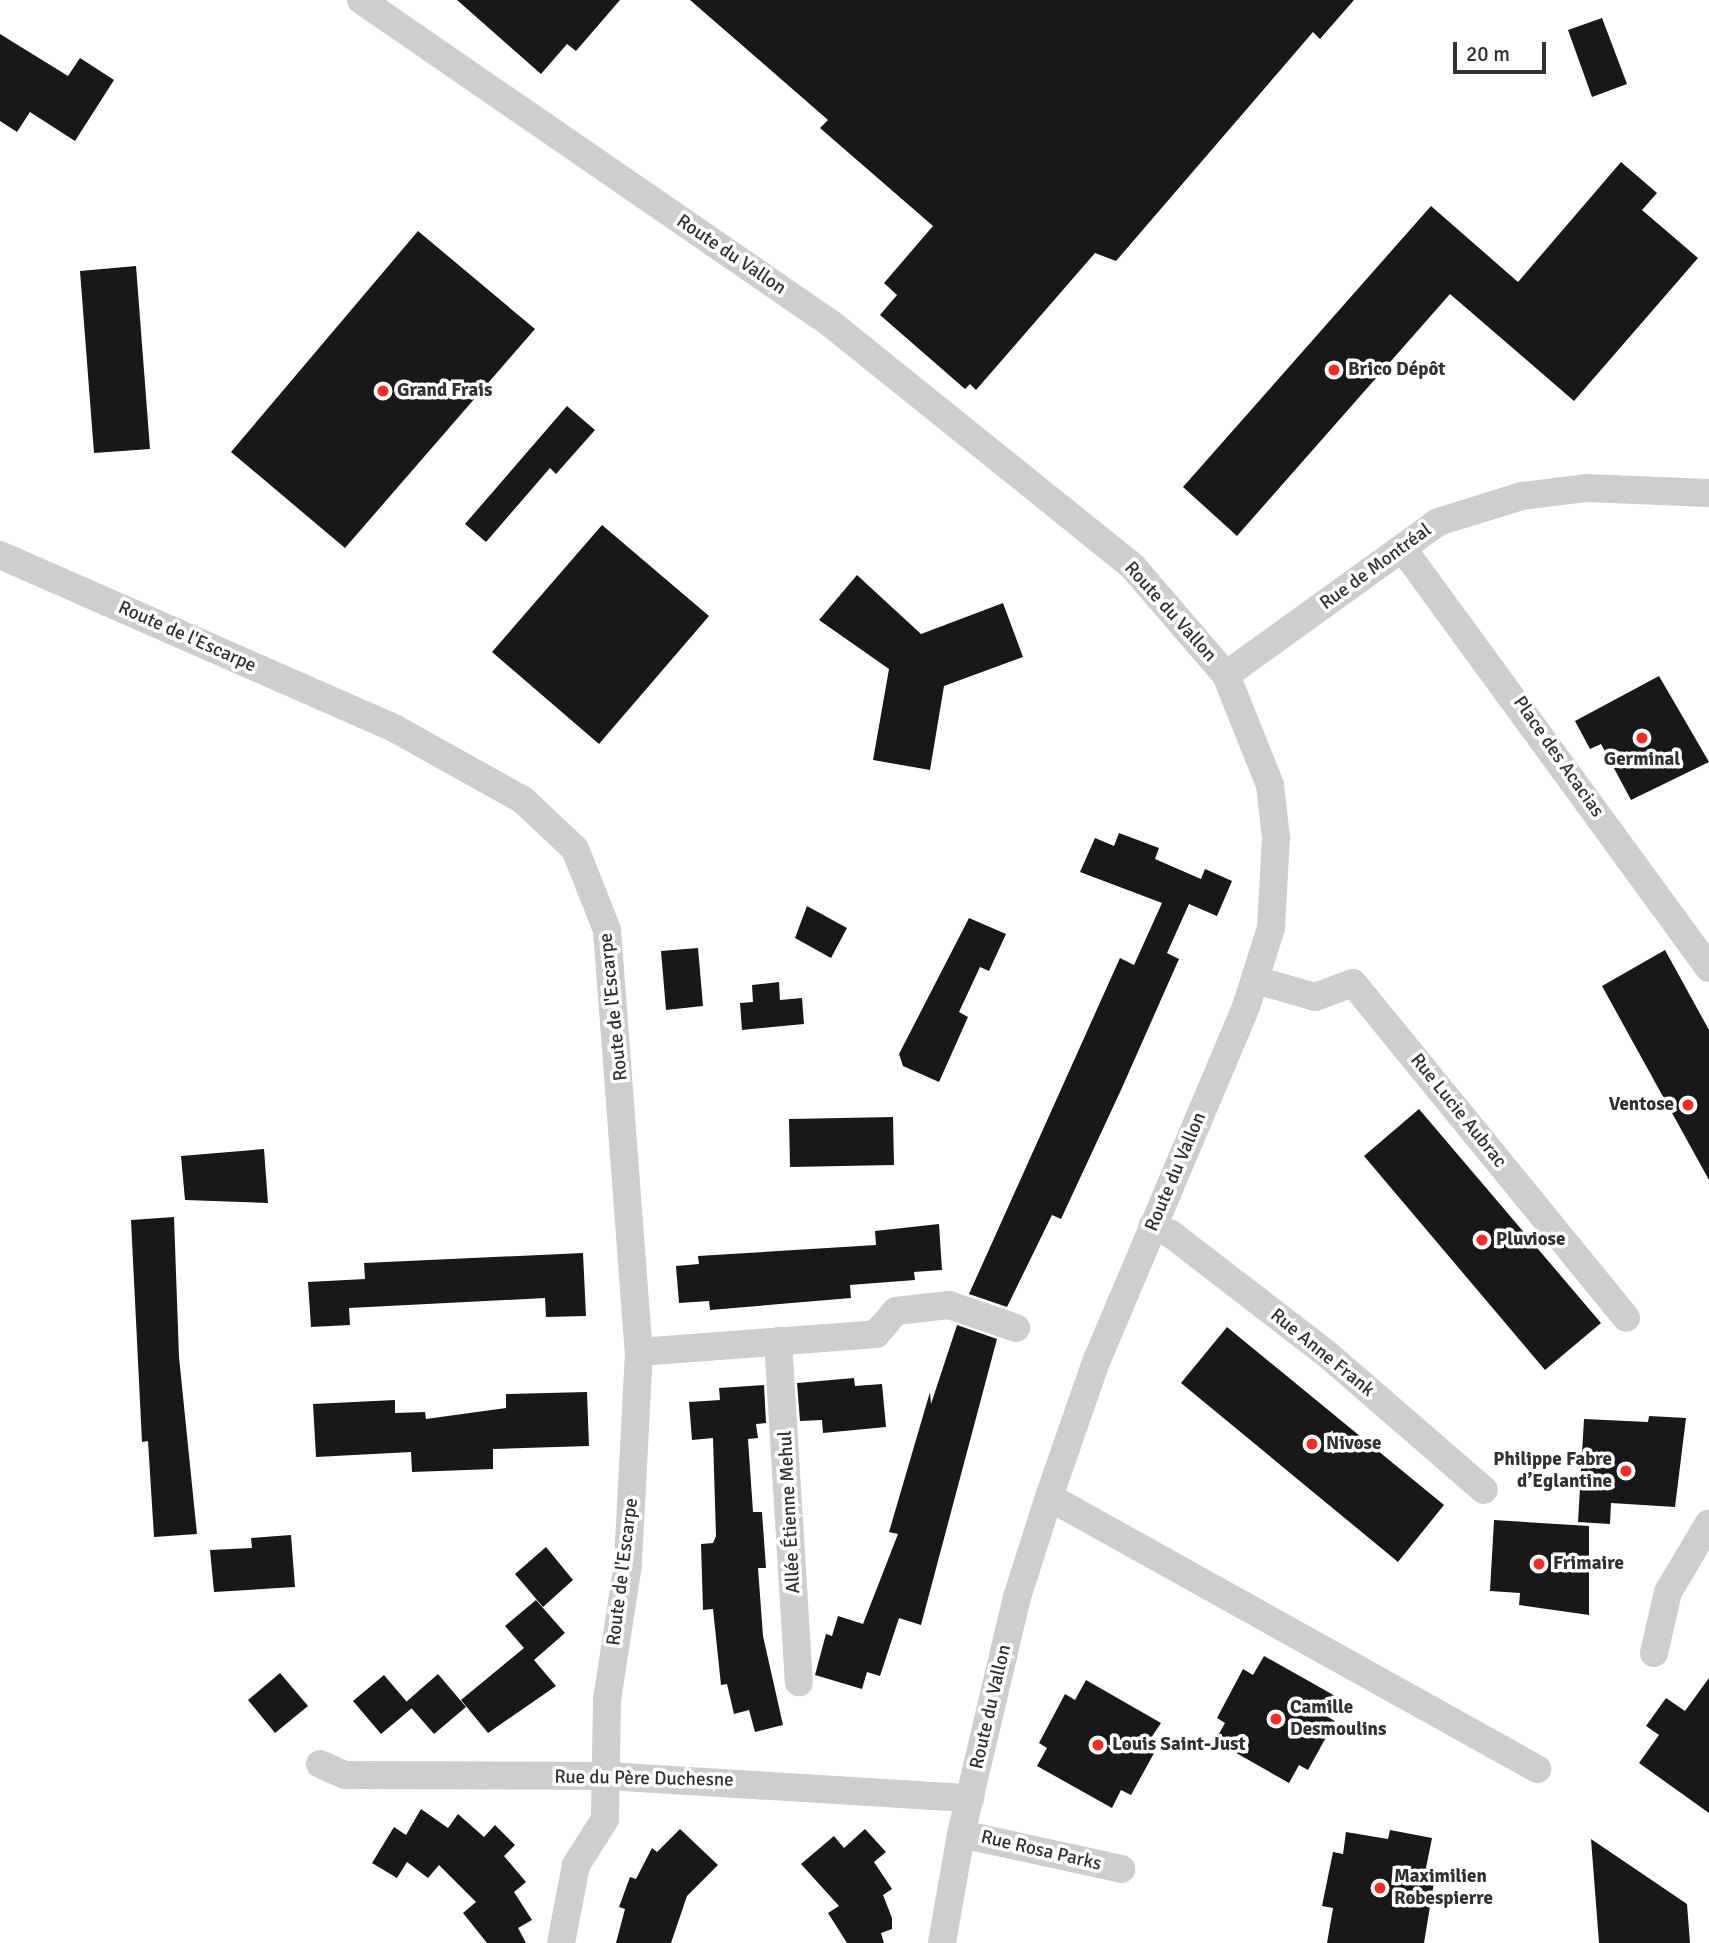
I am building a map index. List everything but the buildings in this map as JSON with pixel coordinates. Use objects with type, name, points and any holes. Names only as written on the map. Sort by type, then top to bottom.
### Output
[{"type":"street","name":"Route du Vallon","points":[[361,0],[830,323],[1133,567],[1226,675],[1270,785],[1276,838],[1272,928],[1256,980],[1152,1227],[1049,1497],[1017,1597],[961,1833],[942,1943]]},
{"type":"street","name":"Rue de Montréal","points":[[1226,675],[1438,522],[1521,496],[1586,488],[1709,493]]},
{"type":"street","name":"Place des Acacias","points":[[1402,549],[1709,968]]},
{"type":"street","name":"Route de l'Escarpe","points":[[0,555],[405,734],[523,800],[575,849],[607,930],[639,1352],[628,1564],[607,1700],[605,1819],[576,1866],[561,1943]]},
{"type":"street","name":"Rue Lucie Aubrac","points":[[1256,980],[1315,997],[1353,983],[1626,1318]]},
{"type":"street","name":"Rue Anne Frank","points":[[1152,1227],[1171,1234],[1318,1347],[1484,1490]]},
{"type":"street","points":[[639,1352],[876,1334],[896,1311],[949,1305],[1016,1328]]},
{"type":"street","name":"Allée Étienne Mehul","points":[[778,1342],[799,1682]]},
{"type":"street","points":[[1049,1497],[1537,1769]]},
{"type":"street","points":[[1654,1653],[1668,1592],[1709,1523]]},
{"type":"street","name":"Rue du Père Duchesne","points":[[320,1764],[345,1775],[607,1776],[970,1798]]},
{"type":"street","name":"Rue Rosa Parks","points":[[961,1833],[1121,1869]]},
{"type":"place","name":"Brico Dépôt","points":[[1334,370]]},
{"type":"place","name":"Grand Frais","points":[[383,391]]},
{"type":"place","name":"Germinal","points":[[1642,738]]},
{"type":"place","name":"Ventose","points":[[1688,1105]]},
{"type":"place","name":"Pluviose","points":[[1482,1240]]},
{"type":"place","name":"Nivose","points":[[1312,1444]]},
{"type":"place","name":"Philippe Fabre d’Eglantine","points":[[1626,1471]]},
{"type":"place","name":"Frimaire","points":[[1539,1564]]},
{"type":"place","name":"Camille Desmoulins","points":[[1276,1719]]},
{"type":"place","name":"Louis Saint-Just","points":[[1098,1745]]},
{"type":"place","name":"Maximilien Robespierre","points":[[1380,1888]]}]
